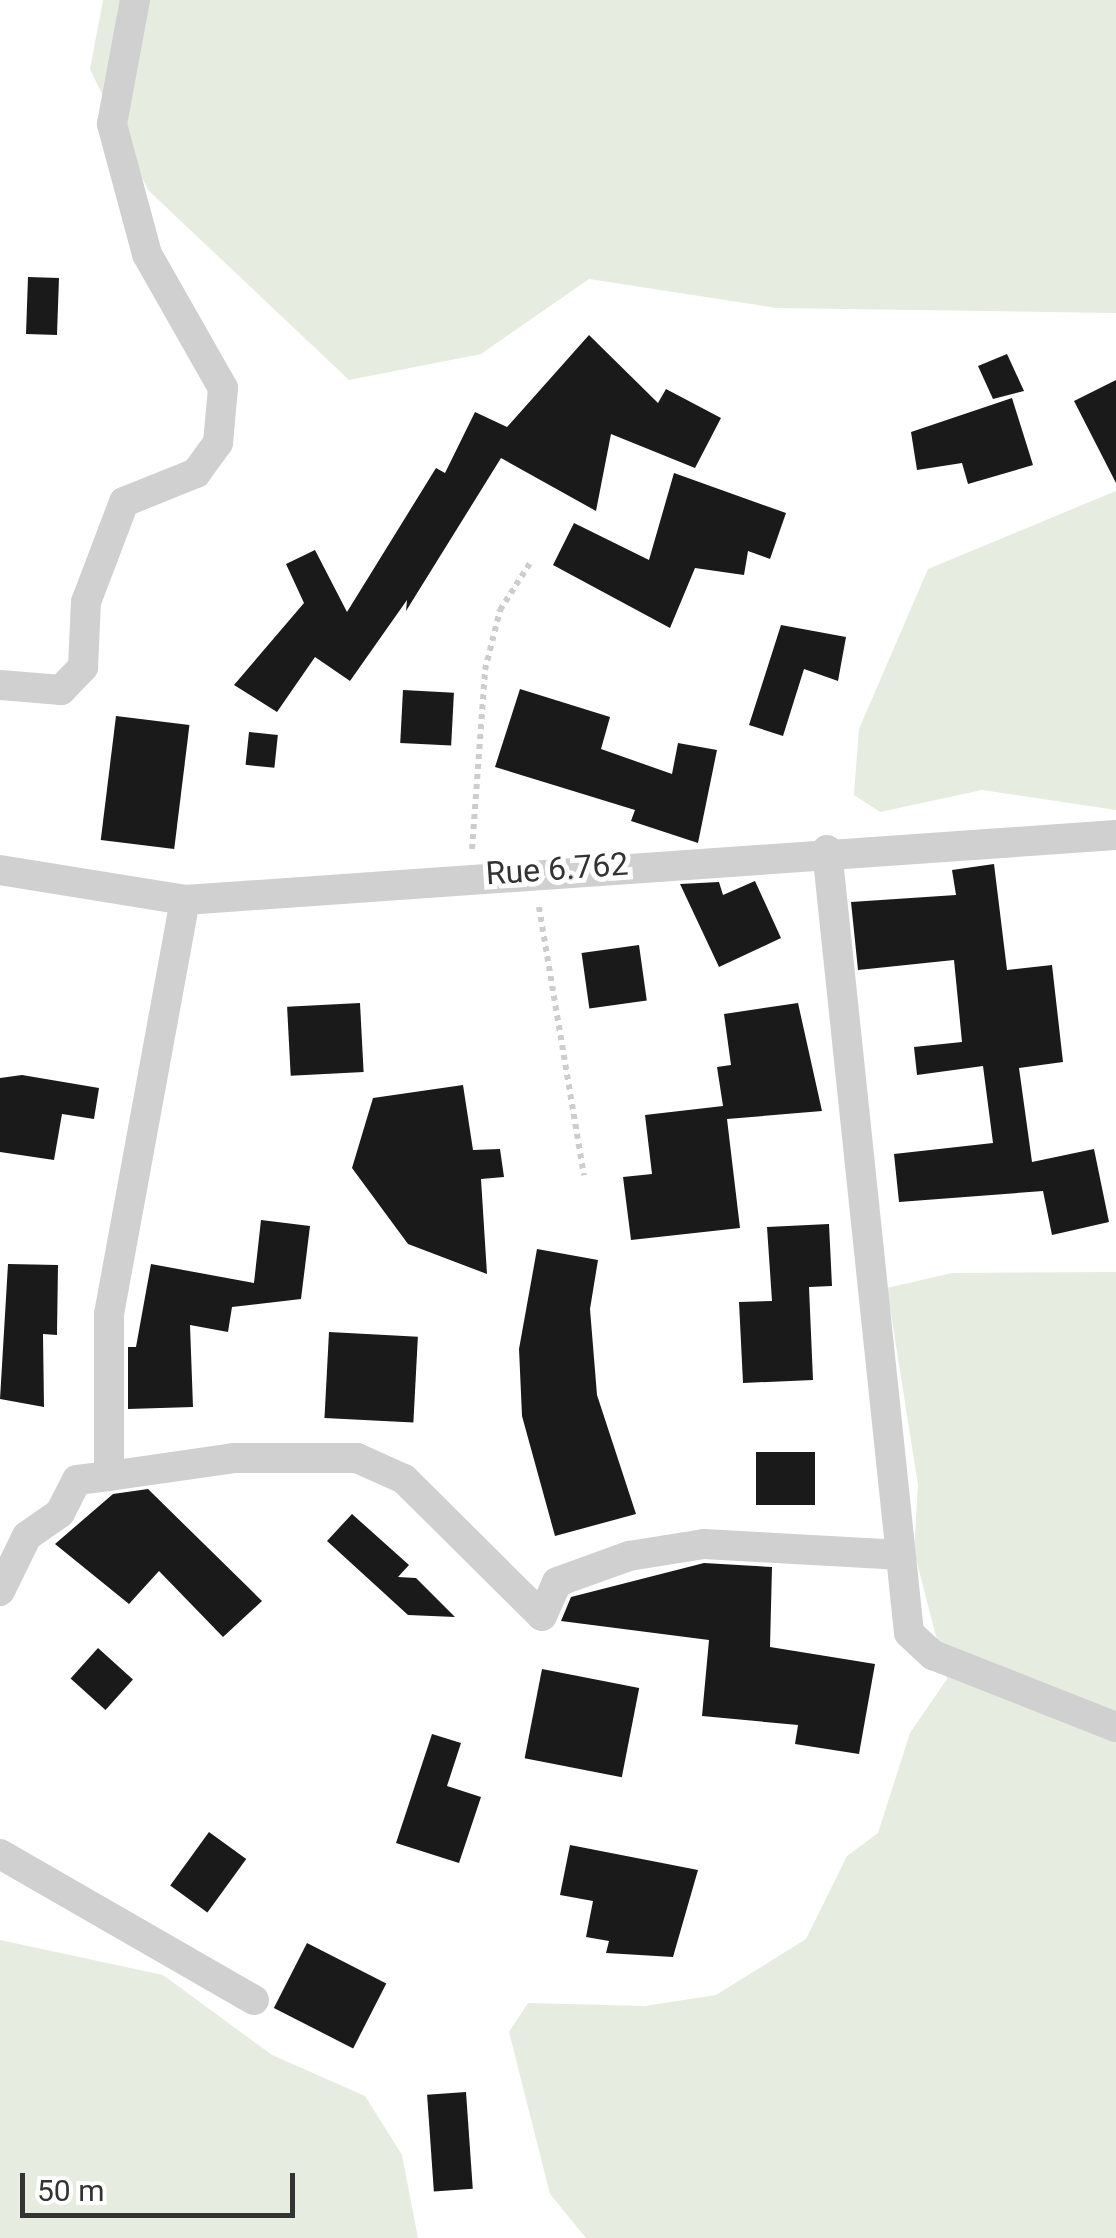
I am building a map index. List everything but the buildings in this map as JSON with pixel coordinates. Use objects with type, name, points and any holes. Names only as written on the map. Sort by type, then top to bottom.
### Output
[{"type":"street","points":[[0,685],[61,690],[83,667],[86,602],[124,502],[196,473],[218,443],[222,388],[147,254],[112,124],[135,0]]},
{"type":"street","name":"Rue 6.762","points":[[0,870],[185,900],[827,850],[1116,835]]},
{"type":"street","points":[[827,850],[909,1633],[933,1655],[1116,1727]]},
{"type":"street","points":[[109,1476],[109,1314],[185,900]]},
{"type":"street","points":[[0,1591],[26,1536],[60,1513],[78,1480],[234,1458],[358,1458],[419,1492],[542,1616],[556,1582],[630,1556],[704,1544],[898,1556]]},
{"type":"street","points":[[0,1854],[254,2000]]},
{"type":"path","points":[[470,875],[485,670],[500,610],[530,563]]},
{"type":"path","points":[[533,871],[584,1175]]},
{"type":"shaded area","points":[[103,0],[1116,0],[1116,313],[777,308],[589,279],[481,354],[349,380],[148,190],[90,69]]},
{"type":"shaded area","points":[[1116,491],[1116,810],[982,790],[880,812],[854,795],[859,729],[928,569]]},
{"type":"shaded area","points":[[1116,1272],[1116,2238],[586,2238],[550,2194],[509,2032],[528,2003],[645,2006],[716,1995],[806,1939],[847,1856],[878,1833],[910,1733],[947,1679],[914,1551],[918,1485],[887,1288],[952,1273]]},
{"type":"shaded area","points":[[0,1940],[163,1975],[272,2055],[365,2096],[402,2155],[418,2238],[0,2238]]}]
